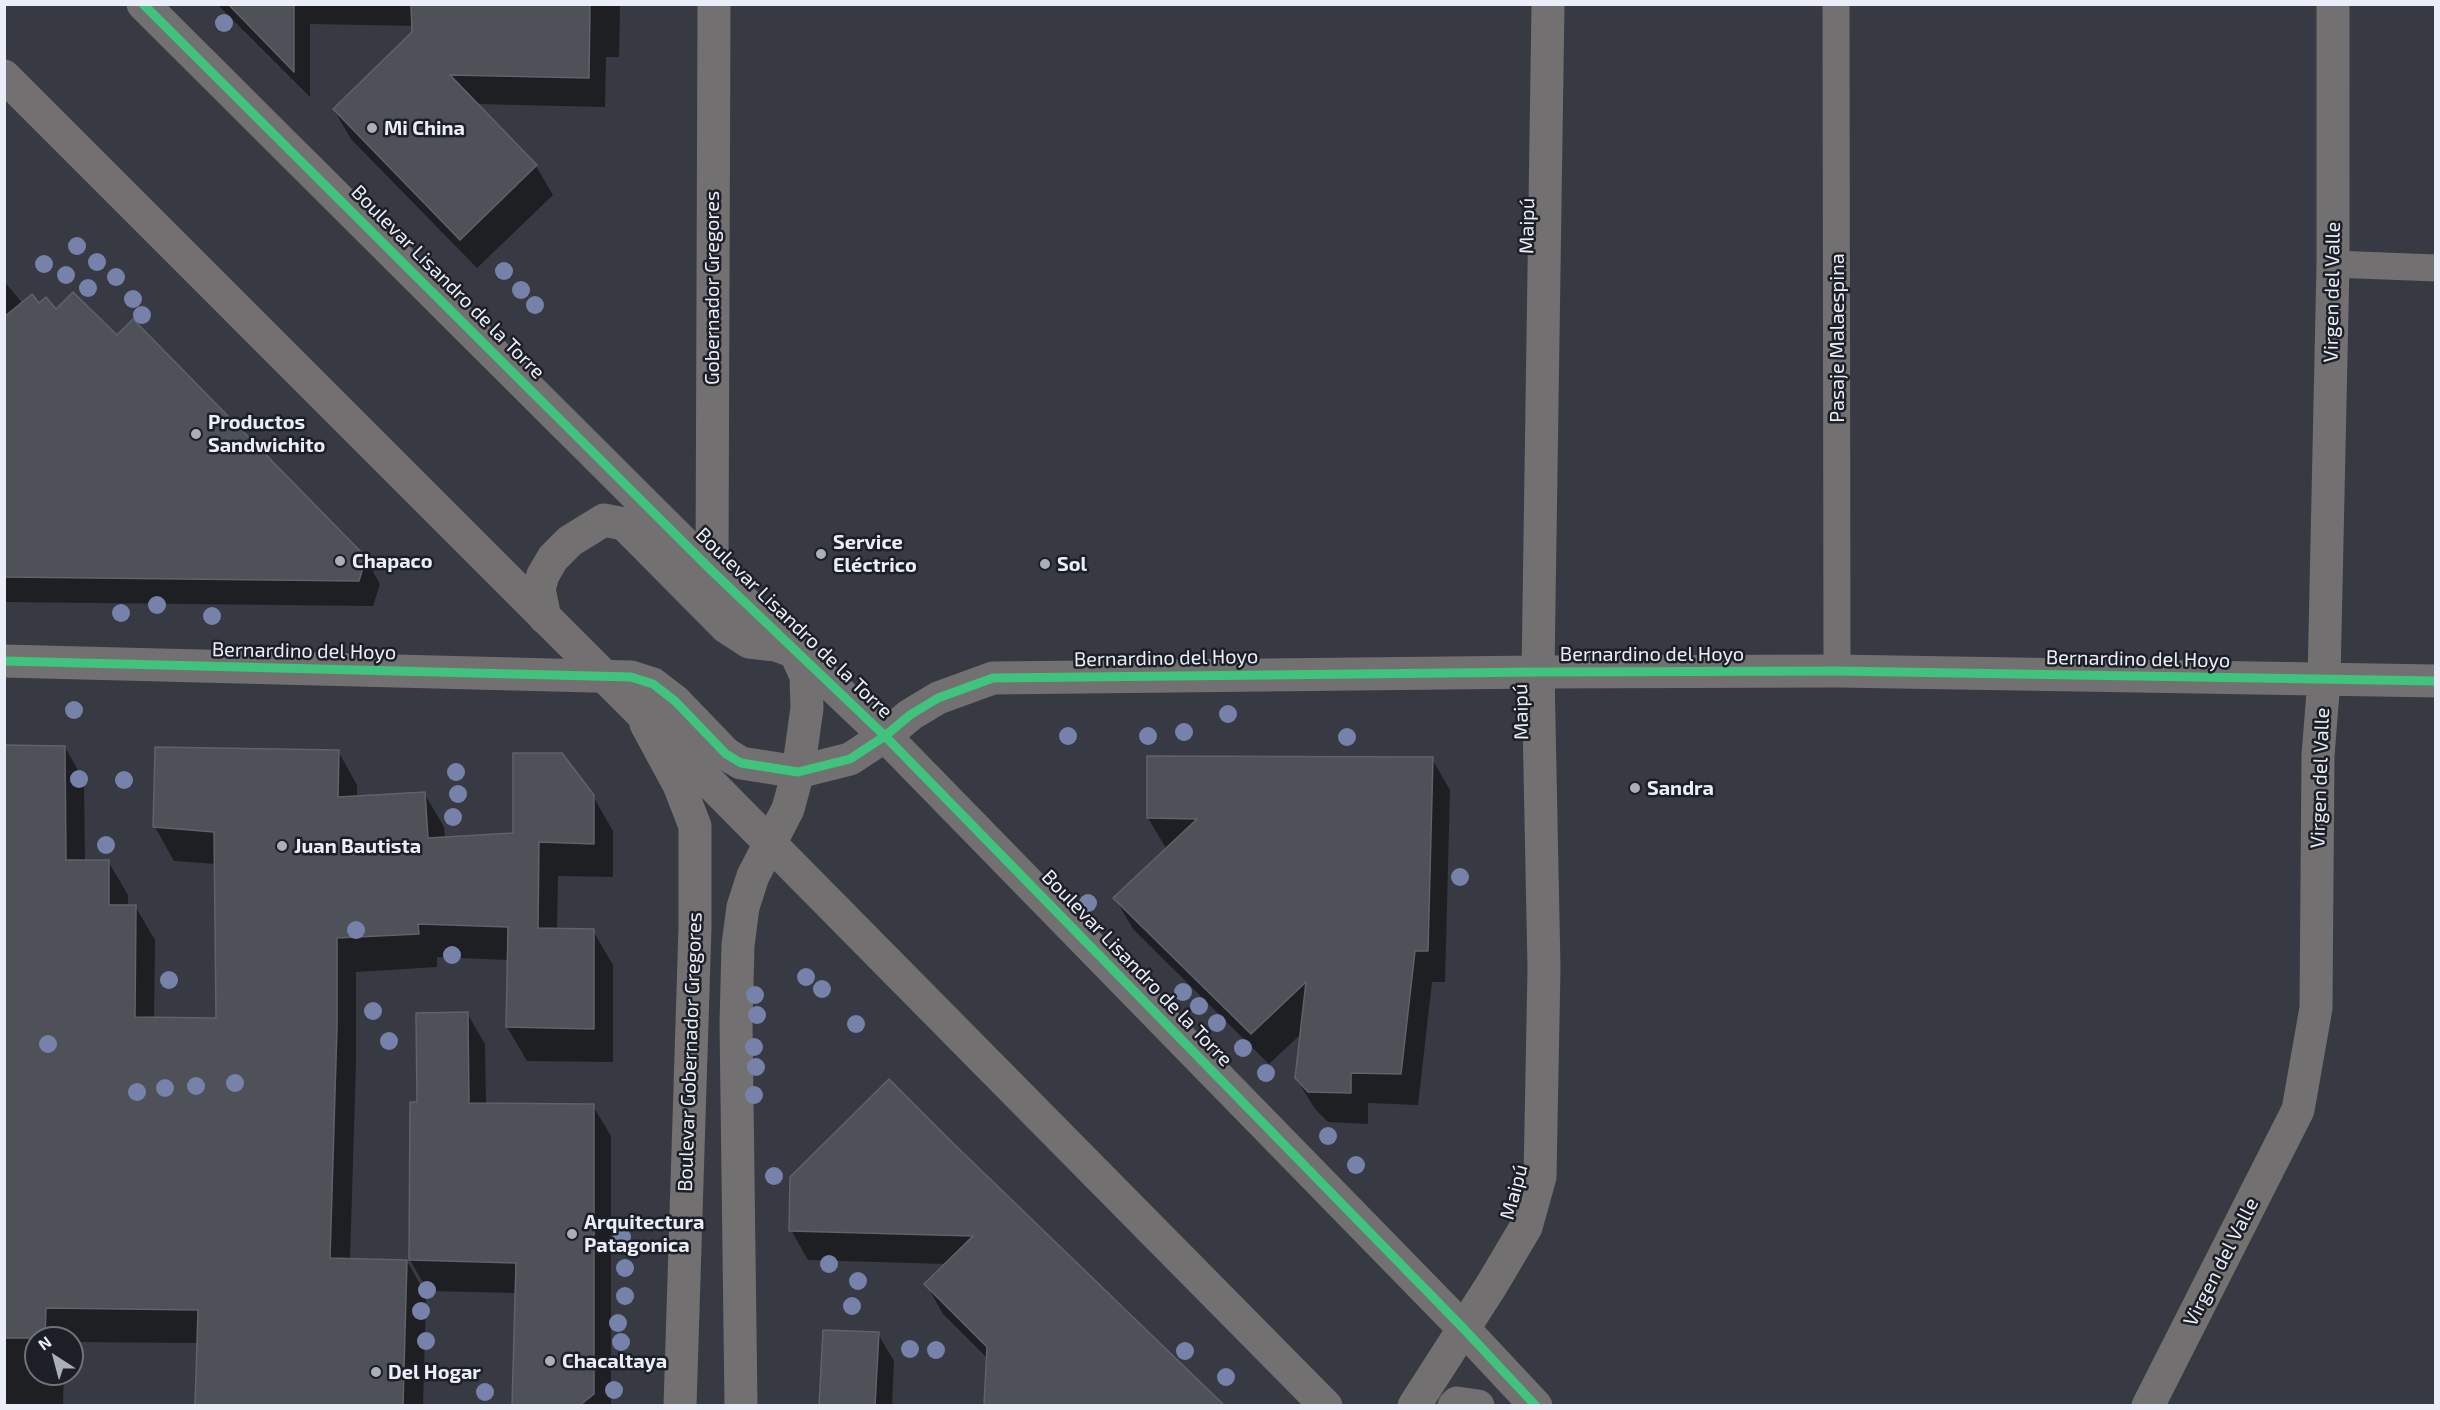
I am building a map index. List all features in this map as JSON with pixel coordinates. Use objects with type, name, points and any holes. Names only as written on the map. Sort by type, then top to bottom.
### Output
[{"type":"street","name":"Boulevar Lisandro de la Torre","points":[[143,4],[712,571],[885,736],[1463,1328],[1536,1406]]},
{"type":"street","name":"Gobernador Gregores","points":[[712,571],[714,4]]},
{"type":"street","name":"Maipú","points":[[1414,1406],[1526,1227],[1540,1177],[1544,968],[1538,672],[1548,4]]},
{"type":"street","name":"Virgen del Valle","points":[[2148,1406],[2298,1110],[2316,1008],[2318,755],[2324,680],[2333,264],[2332,4]]},
{"type":"street","points":[[4,76],[639,712],[1326,1406]]},
{"type":"street","points":[[545,618],[539,590],[543,575],[553,558],[570,541],[604,520],[624,524],[726,627],[749,642],[776,645],[795,652],[806,676],[807,708],[798,772],[788,809],[753,876],[743,907],[738,945],[736,1023],[741,1406]]},
{"type":"street","name":"Bernardino del Hoyo","points":[[4,662],[631,677],[653,684],[675,701],[726,754],[741,763],[798,772],[850,759],[885,736],[910,715],[938,698],[993,678],[1837,671],[2436,681]]},
{"type":"street","name":"Boulevar Gobernador Gregores","points":[[639,712],[678,785],[695,826],[695,927],[680,1406]]},
{"type":"street","points":[[1454,1406],[1457,1403],[1478,1406]]},
{"type":"lane","name":"Pasaje Malaespina","points":[[1836,4],[1837,671]]},
{"type":"lane","points":[[2333,264],[2436,268]]},
{"type":"building","points":[[228,4],[294,4],[294,72]]},
{"type":"building","points":[[411,4],[590,4],[589,78],[450,75],[537,165],[460,240],[333,109],[412,32]]},
{"type":"building","points":[[73,292],[117,335],[133,319],[366,557],[359,581],[4,577],[4,317],[32,294],[39,303],[46,297],[56,309]]},
{"type":"building","points":[[4,745],[65,746],[66,860],[109,860],[109,905],[136,905],[135,1017],[216,1018],[214,832],[153,827],[155,747],[339,750],[338,797],[425,792],[428,838],[513,833],[513,753],[562,753],[594,795],[594,844],[539,842],[538,928],[594,929],[594,1029],[506,1027],[508,927],[418,924],[419,934],[337,938],[337,1027],[330,1258],[407,1260],[403,1406],[195,1406],[198,1310],[46,1308],[45,1326],[24,1326],[24,1338],[4,1338]]},
{"type":"building","points":[[1147,756],[1433,757],[1428,951],[1415,951],[1401,1074],[1351,1073],[1351,1093],[1308,1092],[1295,1078],[1306,982],[1251,1034],[1113,898],[1197,819],[1147,818]]},
{"type":"building","points":[[468,1012],[469,1103],[594,1104],[594,1394],[579,1406],[512,1406],[516,1263],[409,1260],[410,1102],[417,1102],[416,1013]]},
{"type":"building","points":[[889,1079],[1225,1406],[984,1406],[987,1347],[924,1284],[973,1236],[789,1231],[790,1177]]},
{"type":"building","points":[[823,1330],[879,1332],[875,1406],[819,1406]]},
{"type":"cycle path","points":[[143,4],[712,571],[885,736],[1463,1328],[1536,1406]]},
{"type":"cycle path","points":[[4,661],[631,677],[653,684],[675,701],[726,754],[741,763],[798,772],[850,759],[885,736],[910,715],[938,698],[993,678],[1837,671],[2436,681]]},
{"type":"place","name":"Mi China","points":[[372,128]]},
{"type":"place","name":"Productos Sandwichito","points":[[196,434]]},
{"type":"place","name":"Service Eléctrico","points":[[821,554]]},
{"type":"place","name":"Chapaco","points":[[340,561]]},
{"type":"place","name":"Sol","points":[[1045,564]]},
{"type":"place","name":"Sandra","points":[[1635,788]]},
{"type":"place","name":"Juan Bautista","points":[[282,846]]},
{"type":"place","name":"Arquitectura Patagonica","points":[[572,1234]]},
{"type":"place","name":"Chacaltaya","points":[[550,1361]]},
{"type":"place","name":"Del Hogar","points":[[376,1372]]}]
